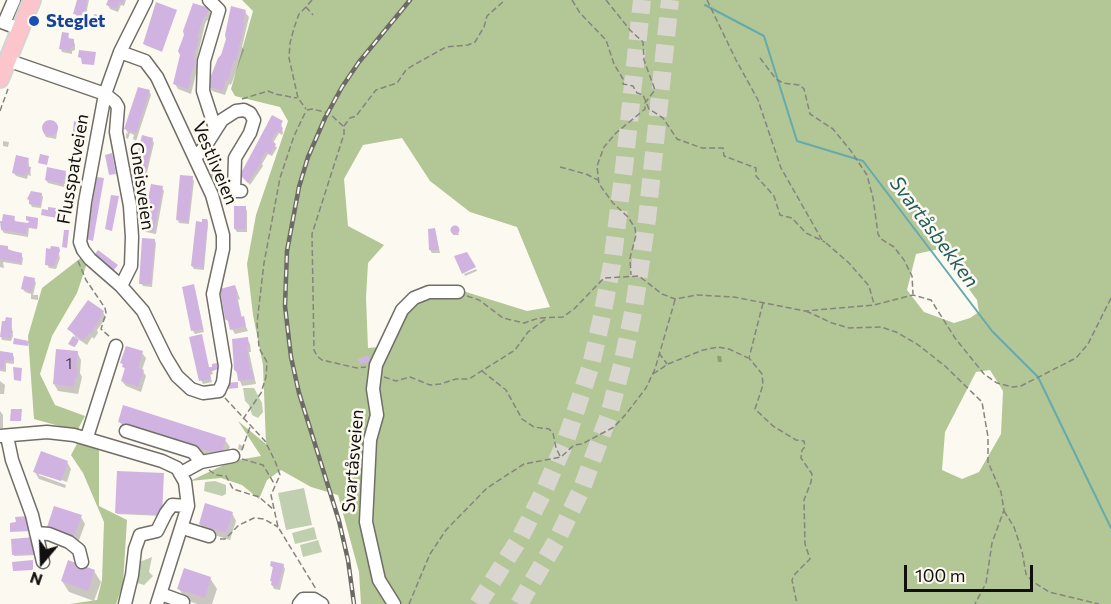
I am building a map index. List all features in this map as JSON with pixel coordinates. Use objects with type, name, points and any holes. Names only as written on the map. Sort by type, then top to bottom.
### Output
[{"type":"main road","points":[[5,75],[32,0]]},
{"type":"street","points":[[14,0],[4,23],[20,29]]},
{"type":"street","name":"Flusspatveien","points":[[80,254],[80,234],[105,94],[120,52],[146,0]]},
{"type":"street","points":[[209,0],[219,10],[204,61],[203,91],[216,128]]},
{"type":"street","name":"Vestliveien","points":[[120,52],[138,57],[153,71],[196,157],[212,195],[224,235],[224,249],[215,277],[213,294],[225,366],[219,392]]},
{"type":"street","name":"Flusspatveien","points":[[5,75],[105,94]]},
{"type":"street","name":"Gneisveien","points":[[105,94],[118,107],[116,132],[130,206],[132,237],[130,266],[121,286]]},
{"type":"street","points":[[196,157],[206,146],[222,120],[236,111],[250,112],[254,120],[235,158],[234,191],[241,191]]},
{"type":"street","points":[[80,254],[121,286],[142,310],[177,376],[191,389],[203,393],[219,392]]},
{"type":"street","name":"Svartåsveien","points":[[394,604],[379,580],[366,522],[370,440],[377,415],[374,389],[376,366],[402,310],[414,298],[429,292],[458,292]]},
{"type":"street","points":[[87,437],[116,346]]},
{"type":"street","points":[[126,431],[193,452],[203,462]]},
{"type":"street","points":[[43,562],[29,505],[4,436],[47,432],[87,437],[162,461],[177,468],[181,474],[188,494],[188,506],[159,599],[183,602]]},
{"type":"street","points":[[181,474],[203,462],[233,456]]},
{"type":"street","points":[[125,604],[135,549],[140,535],[157,531],[169,505],[188,506]]},
{"type":"street","points":[[183,528],[208,536]]},
{"type":"street","points":[[36,533],[49,534],[69,542],[79,550],[82,562]]},
{"type":"street","points":[[299,604],[303,599],[314,599],[322,604]]},
{"type":"path","points":[[307,110],[298,98],[291,72],[290,43],[299,14],[312,0]]},
{"type":"path","points":[[505,0],[487,16],[484,27],[475,42],[446,47],[412,66],[406,70],[397,83],[376,90],[357,116],[350,118],[344,127],[338,159],[312,234],[314,350],[322,360],[333,363],[357,368],[376,366],[382,377],[396,381],[410,377],[430,385],[440,384],[456,379],[469,379],[482,371],[515,350],[528,332],[547,318]]},
{"type":"path","points":[[572,0],[580,13],[606,40],[614,64],[623,79],[623,84],[633,86],[637,93],[643,95],[645,103],[645,109],[616,133],[604,147],[597,166],[598,180],[602,189],[635,228],[636,235],[630,258],[632,276]]},
{"type":"path","points":[[606,0],[630,30],[643,42],[644,60],[654,90],[645,103]]},
{"type":"path","points":[[707,0],[758,100],[781,168],[792,189],[817,229],[818,236],[869,286],[874,305]]},
{"type":"path","points":[[306,7],[313,15]]},
{"type":"path","points":[[760,58],[783,83],[800,85],[804,89],[810,114],[833,129],[867,175],[878,234],[881,239],[894,247],[904,260],[912,276],[913,295]]},
{"type":"path","points":[[1,91],[5,75]]},
{"type":"path","points":[[0,111],[5,75]]},
{"type":"path","points":[[236,111],[236,102],[268,91],[298,98]]},
{"type":"path","points":[[645,103],[649,109],[663,118],[677,139],[702,148],[723,148],[724,156],[756,168],[756,176],[778,203],[780,215],[792,218],[806,233],[825,242]]},
{"type":"path","points":[[307,110],[329,113],[344,127]]},
{"type":"path","points":[[243,419],[261,393],[266,377],[267,362],[259,348],[257,323],[264,263],[280,178],[294,136],[307,110]]},
{"type":"path","points":[[560,167],[598,180]]},
{"type":"path","points":[[80,254],[86,280],[105,308],[106,313],[101,329],[116,346]]},
{"type":"path","points":[[458,292],[479,300],[502,318],[524,323],[563,317],[604,278],[639,276],[662,294],[675,299],[697,295],[734,297],[805,311],[849,328],[881,327],[896,332],[917,344],[945,366],[982,402],[988,437],[988,462],[1001,492],[1004,510],[1014,527],[1022,550],[1026,574],[1032,581],[1049,592],[1099,604]]},
{"type":"path","points":[[805,311],[874,305],[913,295],[931,300],[955,338],[984,374],[1004,386],[1013,387],[1021,386],[1076,358],[1088,345],[1111,298]]},
{"type":"path","points":[[409,604],[430,554],[446,530],[487,488],[524,464],[561,457],[574,445],[582,444],[614,427],[634,404],[652,375],[675,299]]},
{"type":"path","points":[[749,358],[763,302]]},
{"type":"path","points":[[652,375],[668,364],[703,350],[718,347],[749,358],[762,374],[763,385],[755,409],[773,426],[796,440],[804,441],[805,447],[801,458],[812,474],[804,500],[805,544],[810,559],[792,580],[797,604]]},
{"type":"path","points":[[659,353],[668,364]]},
{"type":"path","points":[[482,371],[506,390],[522,419],[534,427],[549,429],[553,433],[556,448],[561,457]]},
{"type":"path","points":[[219,392],[265,441],[275,460],[280,475],[271,495],[278,527],[305,568],[322,604]]},
{"type":"path","points":[[233,456],[240,454],[244,448],[250,426]]},
{"type":"path","points":[[233,456],[236,459],[254,461],[264,465],[276,485]]},
{"type":"path","points":[[203,462],[211,473],[226,476],[233,489],[259,497],[274,510]]},
{"type":"path","points":[[975,604],[986,583],[992,543],[1004,510]]},
{"type":"path","points":[[208,536],[225,539],[239,525],[254,518],[264,519],[278,527]]},
{"type":"green space","points":[[242,0],[1111,0],[1111,604],[361,604],[359,572],[338,495],[311,487],[281,470],[267,480],[259,499],[242,485],[221,478],[190,481],[232,461],[261,456],[238,421],[266,444],[263,365],[253,315],[247,264],[256,215],[288,121],[280,107],[235,96],[231,89],[253,11]],"holes":[[[402,138],[430,181],[470,212],[517,227],[550,307],[527,311],[466,292],[445,293],[409,306],[379,347],[368,348],[366,298],[368,263],[384,245],[348,226],[344,179],[363,145]],[[939,249],[977,300],[979,312],[970,318],[954,323],[924,312],[907,290],[916,254]],[[990,370],[1003,391],[1001,434],[979,472],[962,479],[942,470],[945,432],[976,372]]]},
{"type":"green space","points":[[82,257],[87,263],[77,293],[52,336],[40,374],[55,405],[85,416],[77,431],[34,419],[28,336],[42,288]]},
{"type":"green space","points":[[243,388],[254,388],[262,403],[263,412],[258,418],[252,415],[245,401]]},
{"type":"green space","points":[[79,440],[99,447],[99,506],[127,520],[123,584],[116,604],[70,604],[97,600],[102,580],[104,522],[83,473],[71,455]]},
{"type":"green space","points":[[215,481],[226,485],[226,494],[222,496],[204,491],[205,482]]},
{"type":"green space","points":[[304,488],[312,525],[286,530],[278,493]]},
{"type":"green space","points":[[314,527],[317,539],[295,544],[292,533]]},
{"type":"green space","points":[[318,540],[322,552],[303,557],[300,545]]},
{"type":"green space","points":[[152,557],[149,572],[153,576],[144,585],[134,582],[137,563]]},
{"type":"building","points":[[77,0],[87,0],[84,16],[73,14]]},
{"type":"building","points":[[108,0],[124,0],[123,3],[119,2],[117,9],[106,5]]},
{"type":"building","points":[[156,2],[177,10],[162,51],[143,44]]},
{"type":"building","points":[[193,3],[209,8],[197,38],[199,39],[193,59],[196,60],[188,89],[173,84],[180,55],[178,51]]},
{"type":"building","points":[[231,6],[246,10],[243,22],[245,22],[236,61],[234,60],[223,91],[207,86],[226,39]]},
{"type":"building","points":[[94,14],[102,16],[100,24],[93,22]]},
{"type":"building","points":[[62,32],[69,33],[68,38],[74,39],[74,46],[70,51],[59,49]]},
{"type":"building","points":[[79,50],[96,52],[94,65],[82,64],[81,58],[78,57]]},
{"type":"building","points":[[138,87],[150,90],[136,133],[124,129]]},
{"type":"building","points":[[272,115],[283,121],[280,126],[283,128],[280,133],[277,131],[271,140],[276,144],[270,154],[266,151],[248,183],[240,175]]},
{"type":"building","points":[[50,120],[56,122],[58,128],[56,134],[50,136],[44,134],[42,128],[44,122]]},
{"type":"building","points":[[74,121],[83,124],[80,134],[73,132]]},
{"type":"building","points":[[142,135],[153,138],[143,182],[131,179]]},
{"type":"building","points":[[112,153],[116,174],[109,175],[105,155]]},
{"type":"building","points":[[40,154],[49,156],[47,165],[38,163]]},
{"type":"building","points":[[16,155],[29,158],[27,167],[31,167],[30,173],[26,172],[25,176],[12,173]]},
{"type":"building","points":[[47,167],[66,171],[63,184],[45,180]]},
{"type":"building","points":[[180,175],[193,176],[188,222],[176,220]]},
{"type":"building","points":[[97,177],[104,178],[93,241],[86,239]]},
{"type":"building","points":[[151,184],[163,186],[154,231],[142,229]]},
{"type":"building","points":[[31,191],[42,193],[40,206],[29,204],[27,199]]},
{"type":"building","points":[[111,195],[119,196],[112,231],[105,229]]},
{"type":"building","points":[[234,206],[246,206],[246,229],[234,229]]},
{"type":"building","points":[[48,207],[56,208],[57,218],[41,215],[42,209],[48,210]]},
{"type":"building","points":[[3,214],[15,216],[14,221],[28,223],[26,216],[38,218],[37,229],[27,227],[26,234],[1,230],[0,221],[2,221]]},
{"type":"building","points":[[202,219],[207,219],[208,222],[203,268],[191,266],[196,221],[202,222]]},
{"type":"building","points":[[455,225],[460,230],[455,235],[450,230]]},
{"type":"building","points":[[435,228],[439,250],[429,250],[428,229]]},
{"type":"building","points":[[64,230],[69,230],[67,248],[62,247]]},
{"type":"building","points":[[142,238],[155,239],[151,284],[139,284]]},
{"type":"building","points":[[0,245],[8,246],[8,250],[22,253],[21,263],[0,259]]},
{"type":"building","points":[[51,246],[59,247],[60,251],[54,266],[45,265],[46,248],[50,249]]},
{"type":"building","points":[[98,250],[118,265],[113,271],[94,255]]},
{"type":"building","points":[[467,252],[476,267],[462,274],[454,256]]},
{"type":"building","points":[[24,276],[35,278],[32,292],[21,289]]},
{"type":"building","points":[[194,284],[203,329],[191,331],[182,287]]},
{"type":"building","points":[[235,285],[241,317],[244,316],[246,326],[230,330],[228,321],[225,319],[220,289]]},
{"type":"building","points":[[88,300],[104,311],[91,334],[89,333],[83,340],[67,329]]},
{"type":"building","points":[[6,317],[12,318],[11,331],[13,331],[10,338],[0,337],[2,321],[5,321]]},
{"type":"building","points":[[202,334],[209,367],[217,363],[218,369],[210,372],[211,379],[199,381],[189,337]]},
{"type":"building","points":[[73,336],[79,340],[74,347],[68,344]]},
{"type":"building","points":[[248,337],[250,370],[252,370],[254,379],[238,381],[237,372],[234,370],[232,339]]},
{"type":"building","points":[[14,338],[29,341],[28,346],[13,344]]},
{"type":"building","points":[[126,346],[143,351],[138,368],[144,370],[138,387],[121,381],[125,368],[120,363]]},
{"type":"building","points":[[56,349],[78,351],[77,378],[75,377],[74,387],[53,384]]},
{"type":"building","points":[[0,351],[13,353],[13,361],[5,360],[4,369],[0,369]]},
{"type":"building","points":[[368,355],[371,362],[360,364],[358,359]]},
{"type":"building","points":[[13,367],[22,368],[21,381],[14,380]]},
{"type":"building","points":[[238,382],[238,388],[227,389],[226,383]]},
{"type":"building","points":[[123,405],[226,438],[221,455],[118,422]]},
{"type":"building","points":[[11,409],[22,409],[21,421],[10,421]]},
{"type":"building","points":[[41,451],[68,461],[61,481],[33,472]]},
{"type":"building","points":[[117,471],[164,473],[162,515],[115,513]]},
{"type":"building","points":[[205,503],[233,512],[226,533],[199,524]]},
{"type":"building","points":[[54,506],[82,515],[74,536],[47,527]]},
{"type":"building","points":[[29,516],[31,531],[10,532],[10,523],[16,522],[15,517]]},
{"type":"building","points":[[35,537],[38,554],[12,555],[11,539]]},
{"type":"building","points":[[33,560],[33,570],[13,571],[12,562]]},
{"type":"building","points":[[68,560],[95,570],[88,591],[61,581]]},
{"type":"building","points":[[271,561],[284,564],[278,587],[271,585],[273,567],[270,566]]},
{"type":"building","points":[[184,568],[211,577],[205,598],[177,589]]},
{"type":"waterway","name":"Svartåsbekken","points":[[705,5],[764,36],[797,141],[863,161],[992,331],[1038,377],[1111,528]]},
{"type":"tunnel","points":[[478,604],[520,538],[545,489],[566,440],[591,365],[612,264],[642,0]]},
{"type":"tunnel","points":[[519,604],[557,540],[582,488],[609,415],[622,365],[634,308],[647,219],[670,0]]},
{"type":"railway","points":[[354,604],[348,560],[339,521],[299,393],[291,357],[285,306],[287,251],[299,187],[308,157],[325,118],[359,62],[410,0]]},
{"type":"place","name":"Steglet","points":[[34,21]]}]
